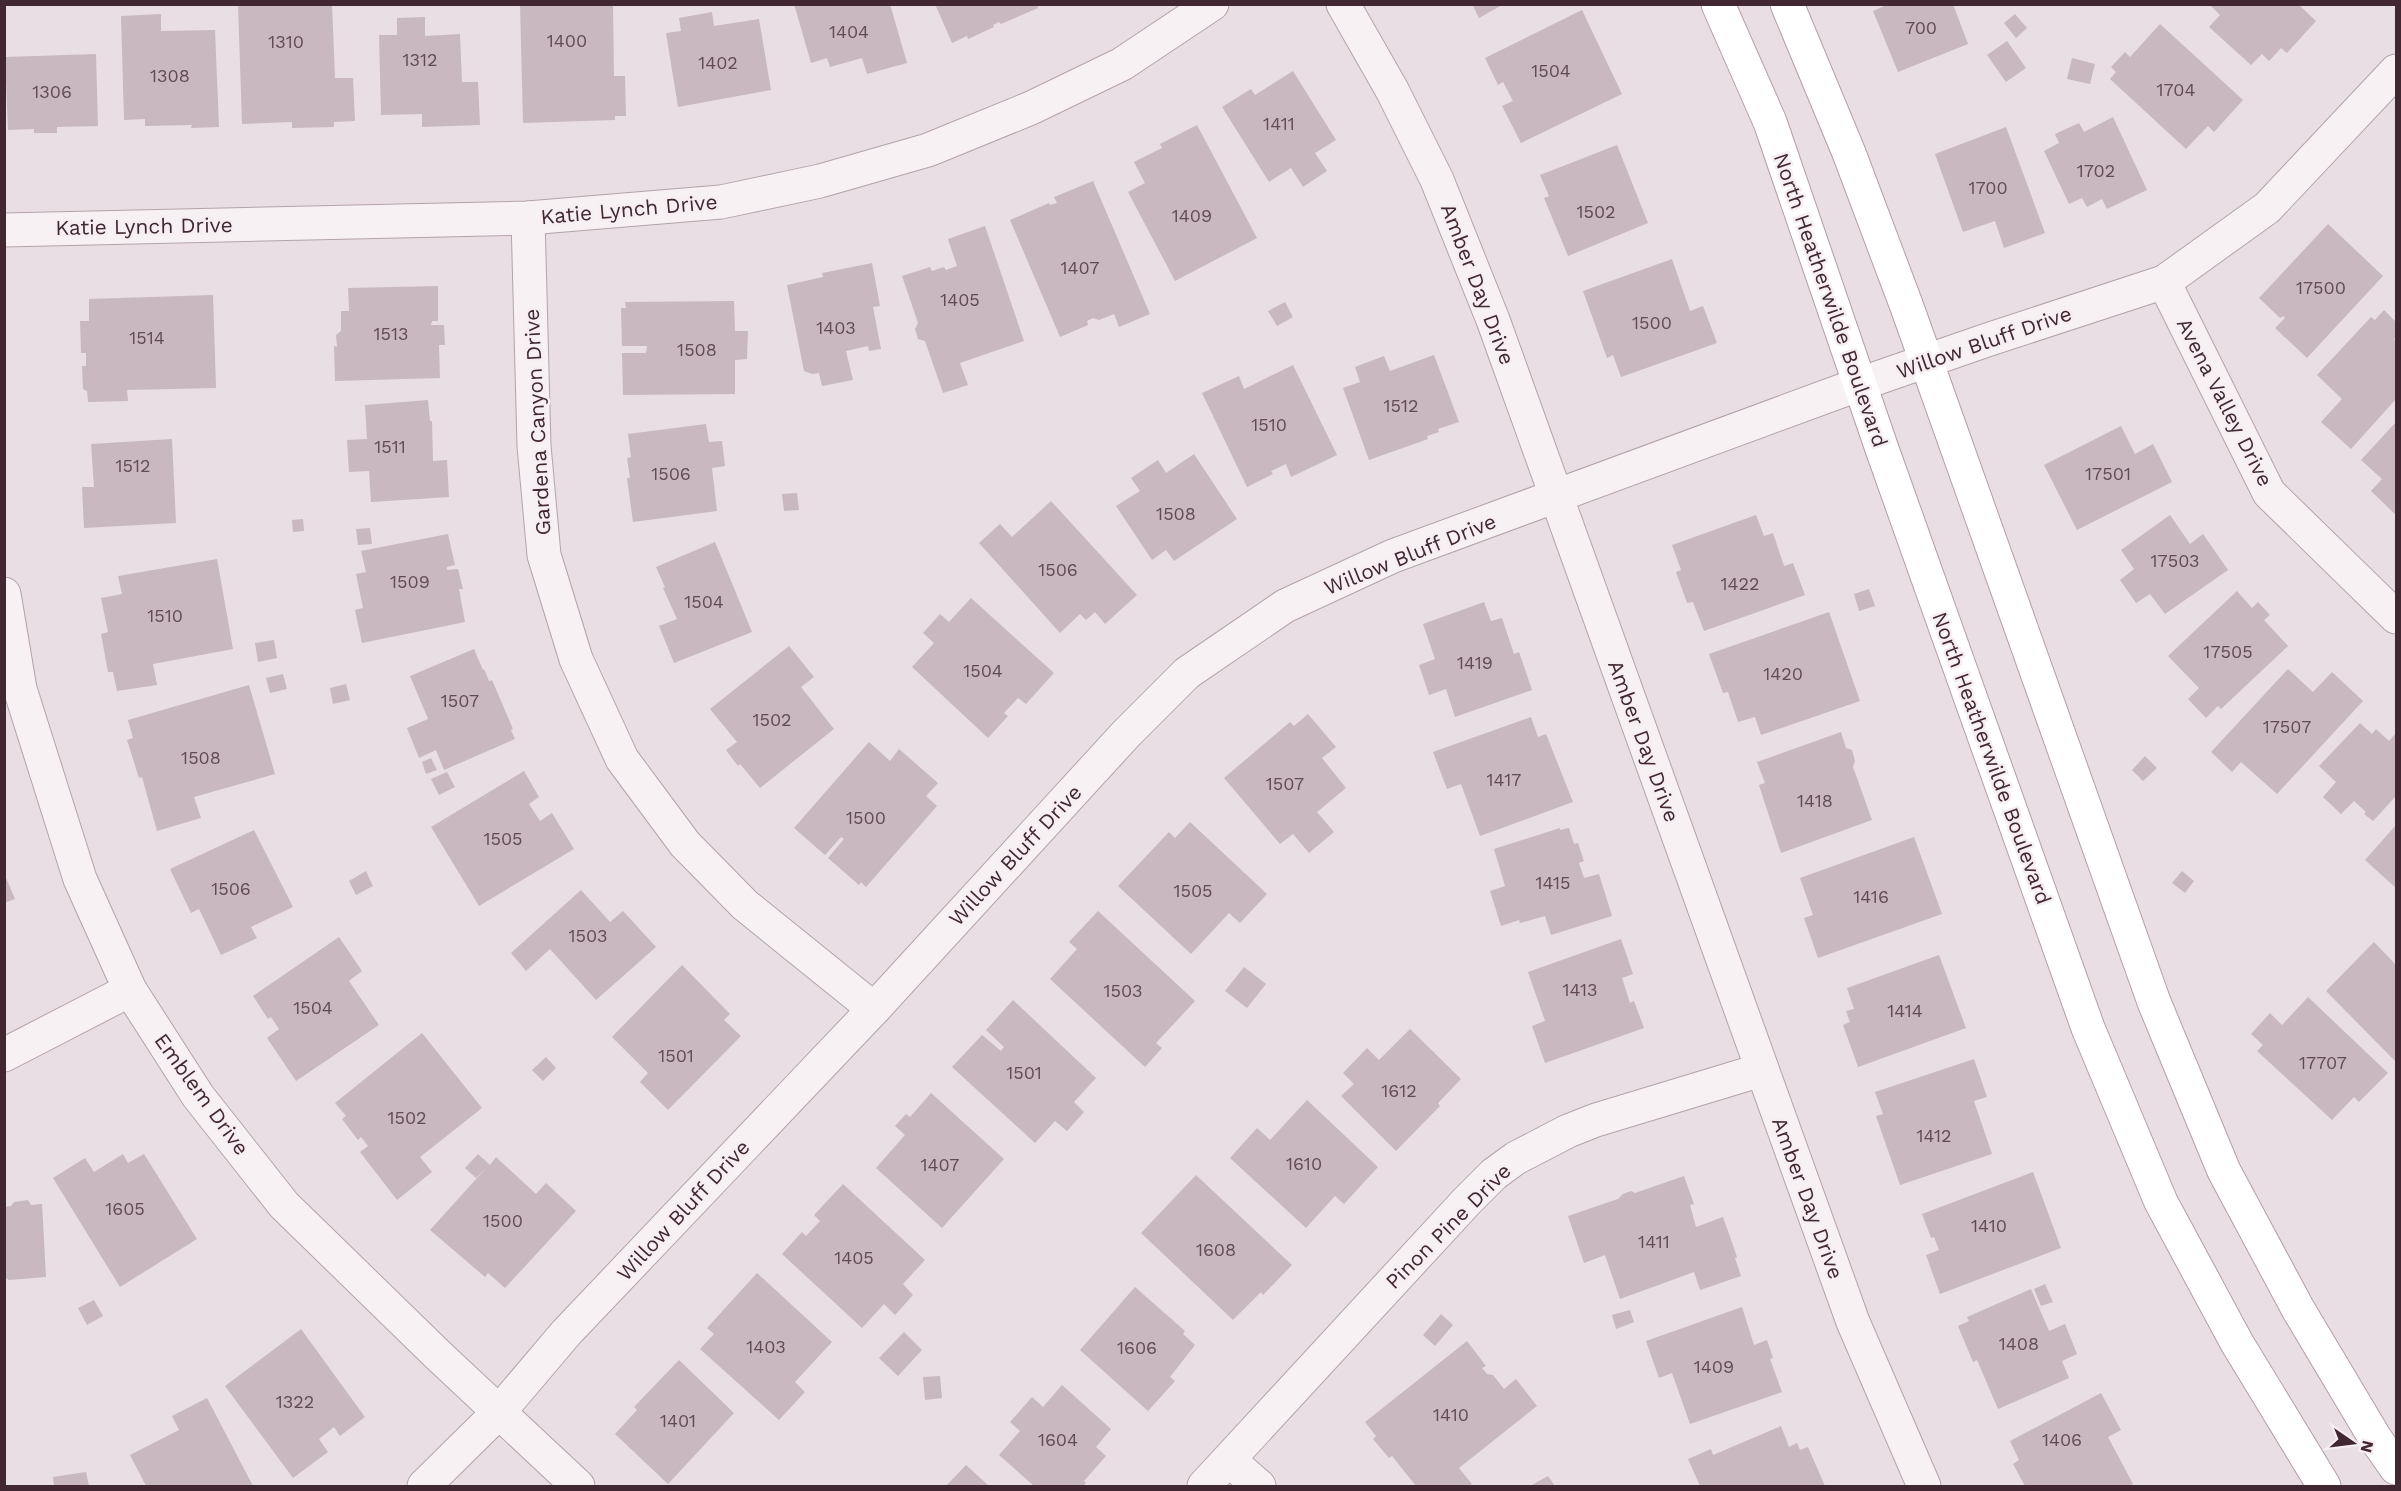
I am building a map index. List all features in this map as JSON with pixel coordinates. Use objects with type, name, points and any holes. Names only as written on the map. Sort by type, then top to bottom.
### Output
[{"type":"main road","name":"North Heatherwilde Boulevard","points":[[1718,4],[1770,122],[1860,384],[2088,1028],[2161,1202],[2237,1343],[2324,1486]]},
{"type":"main road","points":[[1787,4],[1849,153],[2154,1002],[2224,1171],[2298,1309],[2375,1438],[2397,1468]]},
{"type":"street","name":"Katie Lynch Drive","points":[[4,230],[528,218],[721,201],[820,181],[928,150],[1031,108],[1122,64],[1212,4]]},
{"type":"street","name":"Amber Day Drive","points":[[1343,4],[1392,90],[1437,180],[1493,320],[1852,1322],[1924,1486]]},
{"type":"street","name":"Willow Bluff Drive","points":[[424,1486],[499,1412],[566,1334],[874,1009],[1126,734],[1187,673],[1286,606],[1393,556],[1860,384],[2164,282],[2267,208],[2397,72]]},
{"type":"street","name":"Gardena Canyon Drive","points":[[528,218],[534,446],[544,555],[576,659],[622,759],[685,844],[745,905],[874,1009]]},
{"type":"street","name":"Avena Valley Drive","points":[[2164,282],[2269,493],[2397,616]]},
{"type":"street","name":"Emblem Drive","points":[[4,594],[20,689],[81,879],[130,990],[198,1096],[284,1205],[438,1355],[578,1486]]},
{"type":"street","points":[[4,1055],[130,990]]},
{"type":"street","name":"Pinon Pine Drive","points":[[1204,1486],[1494,1174],[1516,1158],[1568,1131],[1596,1120],[1761,1070]]},
{"type":"street","points":[[1229,1460],[1259,1486]]},
{"type":"building","points":[[238,4],[332,4],[335,78],[353,78],[355,121],[334,122],[334,127],[292,128],[292,122],[242,124]]},
{"type":"building","points":[[520,4],[613,4],[614,76],[625,76],[626,116],[615,116],[615,120],[523,123]]},
{"type":"building","points":[[794,4],[890,4],[907,63],[867,74],[862,58],[830,67],[827,58],[811,63]]},
{"type":"building","points":[[935,4],[1037,4],[1038,8],[1001,24],[999,22],[993,25],[994,27],[968,39],[967,36],[952,43]]},
{"type":"building","points":[[1472,4],[1504,4],[1479,18]]},
{"type":"building","points":[[1889,4],[1953,4],[1968,44],[1898,72],[1873,11]]},
{"type":"building","points":[[2212,4],[2298,4],[2316,21],[2287,53],[2281,48],[2269,61],[2262,54],[2251,65],[2209,27],[2220,15],[2211,6]]},
{"type":"building","points":[[1582,10],[1622,94],[1521,143],[1502,106],[1513,101],[1503,82],[1498,85],[1485,58]]},
{"type":"building","points":[[712,12],[714,26],[759,19],[771,90],[678,107],[666,33],[681,31],[679,18]]},
{"type":"building","points":[[161,14],[161,31],[215,30],[219,127],[145,126],[145,119],[124,120],[121,16]]},
{"type":"building","points":[[2015,14],[2027,28],[2016,38],[2004,23]]},
{"type":"building","points":[[425,17],[425,36],[460,34],[462,82],[478,82],[480,125],[422,127],[422,114],[381,115],[379,35],[397,35],[397,18]]},
{"type":"building","points":[[2160,24],[2243,100],[2214,132],[2208,126],[2186,149],[2110,79],[2116,72],[2111,67],[2125,52],[2130,57]]},
{"type":"building","points":[[2007,41],[2026,68],[2006,82],[1987,55]]},
{"type":"building","points":[[96,54],[98,126],[57,127],[57,133],[34,133],[34,129],[8,130],[5,57]]},
{"type":"building","points":[[2072,58],[2095,64],[2090,84],[2067,79]]},
{"type":"building","points":[[1293,71],[1336,140],[1315,153],[1327,171],[1303,187],[1291,168],[1269,182],[1222,107],[1251,89],[1255,95]]},
{"type":"building","points":[[2113,117],[2147,190],[2107,209],[2102,199],[2087,207],[2082,198],[2069,204],[2044,151],[2059,143],[2055,134],[2079,123],[2084,132]]},
{"type":"building","points":[[1197,125],[1257,238],[1175,281],[1128,192],[1145,183],[1134,162],[1162,148],[1160,144]]},
{"type":"building","points":[[2006,127],[2045,233],[2004,248],[1995,221],[1963,232],[1935,154]]},
{"type":"building","points":[[1617,145],[1648,223],[1568,256],[1544,198],[1549,196],[1540,175]]},
{"type":"building","points":[[1093,181],[1150,314],[1119,327],[1114,314],[1099,320],[1093,318],[1087,321],[1088,325],[1060,337],[1010,220],[1049,203],[1050,205],[1057,203],[1054,197]]},
{"type":"building","points":[[2328,224],[2383,276],[2307,358],[2275,328],[2285,318],[2283,316],[2280,318],[2259,298]]},
{"type":"building","points":[[985,226],[1024,341],[960,363],[968,385],[943,393],[925,341],[918,339],[915,329],[918,323],[902,276],[930,267],[932,271],[957,266],[948,239]]},
{"type":"building","points":[[1672,259],[1690,311],[1703,306],[1717,343],[1621,377],[1613,355],[1607,358],[1583,291]]},
{"type":"building","points":[[872,263],[880,306],[873,307],[881,349],[869,351],[868,346],[846,351],[853,380],[822,386],[819,373],[812,374],[804,371],[787,285],[823,277],[822,273]]},
{"type":"building","points":[[438,286],[438,321],[432,321],[431,325],[444,325],[445,345],[439,345],[440,378],[335,381],[334,346],[337,347],[336,335],[341,331],[341,311],[349,311],[348,288]]},
{"type":"building","points":[[213,295],[216,388],[127,390],[128,401],[88,402],[87,391],[83,389],[82,366],[86,366],[86,353],[81,353],[80,321],[89,321],[89,299]]},
{"type":"building","points":[[734,301],[735,331],[748,331],[747,359],[735,360],[735,394],[623,395],[622,353],[646,353],[647,346],[622,346],[621,308],[626,308],[625,302]]},
{"type":"building","points":[[1285,302],[1293,317],[1277,326],[1268,311]]},
{"type":"building","points":[[2384,310],[2396,322],[2394,339],[2396,341],[2396,399],[2351,449],[2321,422],[2342,399],[2317,375],[2371,317],[2375,320]]},
{"type":"building","points":[[1434,355],[1459,422],[1438,429],[1439,432],[1427,436],[1428,439],[1369,460],[1343,388],[1360,382],[1355,367],[1384,356],[1390,371]]},
{"type":"building","points":[[1293,365],[1337,455],[1291,477],[1286,464],[1271,471],[1273,474],[1247,487],[1202,393],[1239,376],[1244,389]]},
{"type":"building","points":[[428,400],[430,421],[432,421],[433,461],[447,460],[449,497],[371,502],[369,471],[349,472],[347,440],[367,439],[365,405]]},
{"type":"building","points":[[2396,422],[2396,515],[2371,491],[2382,479],[2361,460]]},
{"type":"building","points":[[706,424],[709,442],[722,441],[725,466],[712,468],[717,511],[633,522],[627,478],[630,478],[627,458],[631,457],[628,434]]},
{"type":"building","points":[[2121,426],[2135,454],[2153,444],[2172,482],[2077,530],[2044,465]]},
{"type":"building","points":[[172,439],[176,523],[84,528],[82,487],[94,487],[91,444]]},
{"type":"building","points":[[1194,454],[1237,519],[1174,561],[1166,550],[1152,560],[1116,506],[1140,491],[1131,478],[1158,460],[1166,473]]},
{"type":"building","points":[[797,493],[799,510],[784,511],[782,494]]},
{"type":"building","points":[[1051,501],[1137,595],[1105,624],[1095,612],[1086,620],[1080,614],[1060,633],[979,543],[1000,524],[1012,537]]},
{"type":"building","points":[[1756,515],[1764,536],[1773,533],[1784,566],[1793,563],[1805,595],[1704,631],[1693,602],[1687,603],[1676,572],[1681,570],[1672,545]]},
{"type":"building","points":[[2170,515],[2190,544],[2203,534],[2228,570],[2165,614],[2150,594],[2136,603],[2120,580],[2134,569],[2121,550]]},
{"type":"building","points":[[303,519],[304,531],[293,532],[292,520]]},
{"type":"building","points":[[370,528],[372,544],[358,545],[356,529]]},
{"type":"building","points":[[448,534],[455,565],[447,567],[447,570],[458,569],[463,589],[459,589],[465,622],[362,643],[355,610],[363,608],[356,574],[366,572],[361,551]]},
{"type":"building","points":[[715,542],[752,632],[674,663],[659,626],[677,619],[656,567]]},
{"type":"building","points":[[217,559],[233,649],[153,664],[157,685],[117,691],[113,672],[108,672],[101,634],[108,632],[101,598],[122,594],[118,576]]},
{"type":"building","points":[[1869,589],[1875,606],[1859,611],[1854,594]]},
{"type":"building","points":[[2237,591],[2252,608],[2258,602],[2270,615],[2264,620],[2288,646],[2221,709],[2218,706],[2206,718],[2188,699],[2199,688],[2168,656]]},
{"type":"building","points":[[971,598],[1054,673],[1026,704],[1018,698],[1004,713],[1008,716],[988,738],[912,667],[934,643],[923,633],[940,614],[949,622]]},
{"type":"building","points":[[1484,602],[1491,621],[1502,618],[1514,654],[1519,652],[1532,690],[1455,717],[1446,689],[1429,695],[1419,665],[1435,659],[1423,624]]},
{"type":"building","points":[[1829,612],[1860,701],[1761,735],[1755,717],[1738,722],[1728,692],[1723,693],[1709,654]]},
{"type":"building","points":[[274,640],[277,658],[258,662],[255,643]]},
{"type":"building","points":[[789,646],[814,677],[801,687],[834,729],[760,788],[726,750],[737,742],[710,709]]},
{"type":"building","points":[[474,649],[489,681],[492,680],[515,739],[444,770],[436,750],[419,758],[407,728],[428,719],[410,676]]},
{"type":"building","points":[[2288,669],[2313,692],[2332,672],[2363,701],[2277,794],[2241,762],[2232,772],[2211,752]]},
{"type":"building","points":[[283,674],[287,689],[270,693],[266,678]]},
{"type":"building","points":[[346,684],[350,700],[333,704],[330,688]]},
{"type":"building","points":[[249,685],[275,774],[194,797],[201,818],[157,831],[142,777],[139,778],[127,740],[133,738],[128,720]]},
{"type":"building","points":[[1308,714],[1336,747],[1322,758],[1346,788],[1317,812],[1334,832],[1309,853],[1293,834],[1280,844],[1224,778],[1290,722],[1294,726]]},
{"type":"building","points":[[1531,717],[1538,737],[1546,734],[1573,802],[1480,836],[1461,784],[1447,789],[1433,752]]},
{"type":"building","points":[[2360,723],[2372,734],[2376,729],[2389,741],[2395,734],[2396,736],[2396,796],[2373,821],[2354,801],[2341,814],[2323,797],[2336,782],[2319,766]]},
{"type":"building","points":[[1841,732],[1846,748],[1852,750],[1855,761],[1853,767],[1872,820],[1781,853],[1759,785],[1765,783],[1757,762]]},
{"type":"building","points":[[869,742],[890,761],[899,749],[938,783],[926,796],[937,806],[866,887],[861,882],[859,885],[828,858],[844,839],[841,837],[825,855],[794,828]]},
{"type":"building","points":[[2145,756],[2157,768],[2143,781],[2132,770]]},
{"type":"building","points":[[431,758],[437,770],[426,774],[422,762]]},
{"type":"building","points":[[524,771],[539,797],[529,804],[540,821],[552,813],[574,849],[479,906],[431,827]]},
{"type":"building","points":[[447,772],[455,787],[439,795],[431,779]]},
{"type":"building","points":[[1190,822],[1267,894],[1240,923],[1229,913],[1191,954],[1118,886],[1169,832],[1175,838]]},
{"type":"building","points":[[2396,825],[2396,888],[2365,860]]},
{"type":"building","points":[[1560,828],[1560,830],[1569,828],[1574,844],[1578,843],[1584,861],[1579,863],[1584,878],[1599,874],[1612,916],[1551,935],[1545,916],[1520,923],[1519,920],[1501,926],[1490,891],[1505,886],[1494,849]]},
{"type":"building","points":[[254,830],[293,907],[251,927],[257,938],[221,955],[199,909],[191,913],[170,869]]},
{"type":"building","points":[[1914,837],[1942,914],[1818,958],[1804,918],[1813,915],[1800,878]]},
{"type":"building","points":[[366,871],[373,886],[356,895],[349,881]]},
{"type":"building","points":[[2182,871],[2194,881],[2185,893],[2172,883]]},
{"type":"building","points":[[4,873],[15,899],[4,903]]},
{"type":"building","points":[[581,890],[610,922],[623,911],[656,947],[596,1000],[550,949],[526,971],[511,953]]},
{"type":"building","points":[[1098,911],[1195,1001],[1156,1043],[1162,1048],[1145,1067],[1050,979],[1077,949],[1069,942]]},
{"type":"building","points":[[339,937],[362,971],[349,981],[379,1025],[296,1081],[267,1038],[279,1029],[271,1017],[268,1019],[253,996]]},
{"type":"building","points":[[1621,939],[1633,974],[1622,978],[1630,1003],[1634,1001],[1644,1028],[1545,1063],[1532,1026],[1545,1021],[1528,972]]},
{"type":"building","points":[[2374,942],[2396,965],[2396,1062],[2326,991]]},
{"type":"building","points":[[1939,955],[1966,1028],[1858,1067],[1843,1025],[1850,1022],[1846,1011],[1854,1009],[1847,988]]},
{"type":"building","points":[[682,965],[730,1014],[724,1020],[741,1036],[668,1110],[640,1082],[648,1073],[612,1037]]},
{"type":"building","points":[[1244,967],[1266,984],[1247,1008],[1225,991]]},
{"type":"building","points":[[2308,997],[2388,1073],[2359,1102],[2354,1097],[2332,1120],[2257,1051],[2263,1045],[2251,1034],[2270,1013],[2282,1025]]},
{"type":"building","points":[[1013,1000],[1096,1078],[1074,1102],[1084,1112],[1067,1131],[1055,1121],[1035,1143],[952,1067],[982,1035],[1001,1051],[1004,1047],[986,1030]]},
{"type":"building","points":[[1410,1029],[1461,1079],[1438,1103],[1440,1106],[1396,1151],[1341,1096],[1354,1084],[1343,1073],[1367,1048],[1379,1060]]},
{"type":"building","points":[[422,1033],[482,1108],[420,1157],[432,1172],[397,1200],[360,1152],[368,1146],[361,1137],[358,1140],[342,1119],[346,1116],[335,1103]]},
{"type":"building","points":[[546,1057],[556,1068],[543,1081],[532,1070]]},
{"type":"building","points":[[1974,1059],[1987,1097],[1974,1101],[1992,1154],[1900,1185],[1876,1116],[1883,1114],[1875,1092]]},
{"type":"building","points":[[931,1093],[1004,1159],[942,1228],[876,1168],[905,1135],[895,1126],[906,1114],[910,1117]]},
{"type":"building","points":[[1307,1100],[1378,1167],[1344,1204],[1335,1196],[1306,1228],[1230,1158],[1257,1128],[1270,1140]]},
{"type":"building","points":[[123,1154],[128,1163],[144,1154],[197,1239],[120,1287],[53,1178],[85,1158],[94,1172]]},
{"type":"building","points":[[478,1154],[490,1165],[496,1157],[536,1194],[546,1183],[576,1211],[505,1288],[488,1273],[485,1277],[430,1230],[487,1167],[476,1178],[465,1168]]},
{"type":"building","points":[[2033,1172],[2061,1248],[1940,1294],[1926,1255],[1939,1250],[1934,1237],[1931,1238],[1922,1214]]},
{"type":"building","points":[[1196,1175],[1292,1265],[1263,1295],[1261,1292],[1233,1320],[1141,1233]]},
{"type":"building","points":[[1684,1176],[1694,1204],[1690,1205],[1696,1227],[1723,1217],[1741,1276],[1700,1290],[1694,1272],[1620,1299],[1605,1255],[1584,1263],[1568,1216],[1618,1199],[1631,1191],[1635,1193]]},
{"type":"building","points":[[843,1184],[925,1260],[903,1284],[913,1295],[895,1315],[884,1304],[862,1328],[782,1254],[802,1232],[806,1236],[820,1221],[814,1215]]},
{"type":"building","points":[[28,1200],[31,1205],[42,1204],[46,1277],[9,1280],[4,1277],[4,1207],[11,1206],[14,1202]]},
{"type":"building","points":[[757,1273],[832,1342],[795,1382],[805,1392],[779,1420],[700,1349],[714,1334],[707,1328]]},
{"type":"building","points":[[2045,1284],[2053,1302],[2041,1306],[2034,1289]]},
{"type":"building","points":[[1135,1287],[1185,1331],[1183,1334],[1195,1345],[1170,1377],[1175,1381],[1148,1411],[1080,1350]]},
{"type":"building","points":[[2031,1289],[2049,1331],[2065,1324],[2077,1354],[2062,1361],[2069,1378],[1998,1409],[1977,1360],[1973,1362],[1958,1326],[1969,1321],[1967,1317]]},
{"type":"building","points":[[94,1300],[103,1316],[87,1325],[78,1308]]},
{"type":"building","points":[[1742,1307],[1754,1345],[1767,1340],[1773,1358],[1770,1359],[1782,1392],[1690,1424],[1672,1373],[1659,1378],[1646,1341]]},
{"type":"building","points":[[1630,1310],[1634,1322],[1616,1329],[1612,1315]]},
{"type":"building","points":[[1441,1314],[1453,1325],[1435,1346],[1423,1335]]},
{"type":"building","points":[[301,1329],[365,1417],[340,1436],[334,1427],[319,1439],[328,1452],[293,1478],[225,1386]]},
{"type":"building","points":[[904,1332],[922,1350],[898,1376],[879,1358]]},
{"type":"building","points":[[1467,1341],[1486,1366],[1482,1368],[1487,1374],[1493,1375],[1504,1389],[1516,1379],[1537,1406],[1459,1468],[1472,1484],[1468,1486],[1416,1486],[1392,1456],[1389,1458],[1373,1439],[1376,1436],[1365,1422]]},
{"type":"building","points":[[679,1360],[734,1413],[668,1484],[615,1434],[637,1410],[634,1407]]},
{"type":"building","points":[[940,1376],[942,1398],[925,1400],[923,1377]]},
{"type":"building","points":[[1062,1385],[1111,1429],[1096,1447],[1106,1456],[1084,1481],[1086,1483],[1083,1486],[1034,1486],[999,1455],[1020,1431],[1010,1422],[1032,1397],[1043,1407]]},
{"type":"building","points":[[2101,1393],[2121,1430],[2108,1437],[2133,1484],[2128,1486],[2025,1486],[2013,1464],[2019,1460],[2010,1441]]},
{"type":"building","points":[[207,1398],[253,1486],[146,1486],[130,1455],[179,1430],[172,1416]]},
{"type":"building","points":[[1781,1426],[1789,1447],[1797,1443],[1800,1450],[1808,1447],[1825,1486],[1700,1486],[1688,1459],[1711,1449],[1713,1455]]},
{"type":"building","points":[[966,1465],[989,1486],[946,1486]]},
{"type":"building","points":[[86,1472],[89,1486],[54,1486],[53,1477]]},
{"type":"building","points":[[1548,1476],[1555,1486],[1530,1486]]}]
